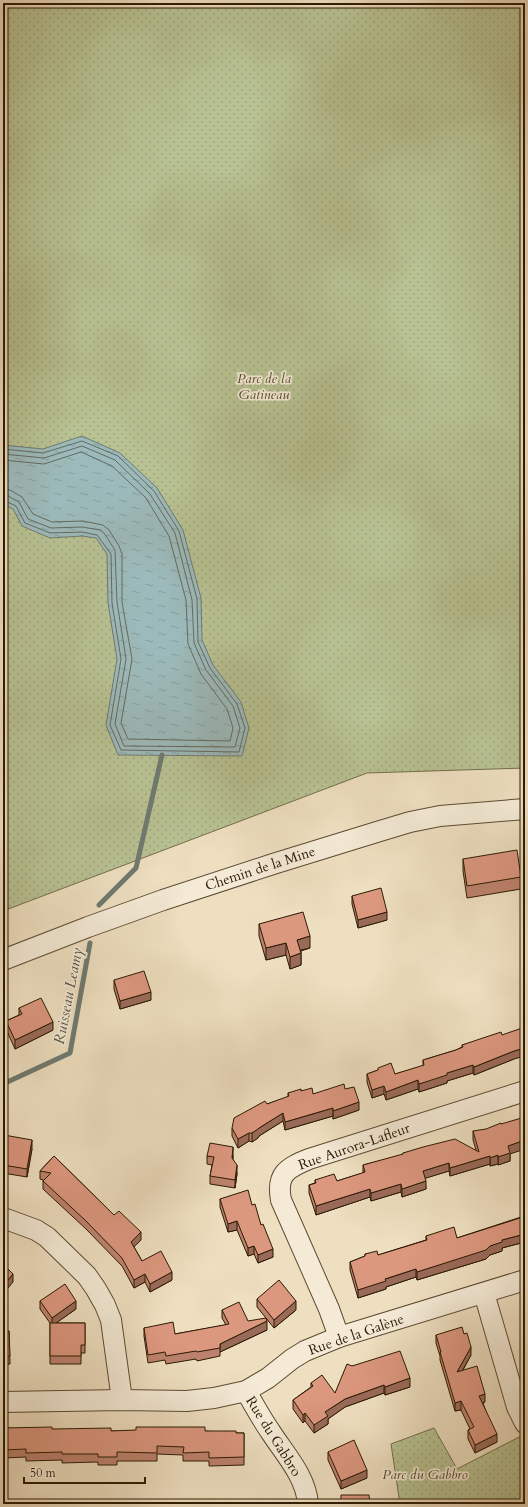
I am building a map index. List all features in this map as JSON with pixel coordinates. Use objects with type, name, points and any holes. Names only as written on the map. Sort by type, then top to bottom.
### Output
[{"type":"street","name":"Chemin de la Mine","points":[[3,960],[163,900],[380,830],[440,816],[525,809]]},
{"type":"street","name":"Rue Aurora-Lafleur","points":[[340,1337],[281,1200],[279,1188],[281,1179],[288,1170],[309,1159],[525,1091]]},
{"type":"street","points":[[6,1219],[36,1230],[47,1237],[87,1276],[96,1290],[105,1305],[111,1320],[122,1400]]},
{"type":"street","name":"Rue de la Galène","points":[[3,1402],[122,1400],[187,1401],[214,1398],[246,1391],[268,1378],[292,1358],[305,1351],[340,1337],[525,1280]]},
{"type":"street","points":[[484,1293],[517,1408],[525,1423]]},
{"type":"street","name":"Rue du Gabbro","points":[[246,1391],[300,1477],[305,1489],[308,1504]]},
{"type":"green space","name":"Parc de la Gatineau","points":[[3,3],[525,3],[525,768],[367,773],[3,911]]},
{"type":"green space","name":"Parc du Gabbro","points":[[434,1428],[457,1469],[525,1434],[525,1504],[400,1504],[391,1444]]},
{"type":"water","points":[[82,436],[120,453],[157,488],[183,530],[201,598],[202,640],[213,665],[241,702],[249,728],[242,756],[118,755],[106,725],[117,659],[108,603],[107,554],[96,538],[82,536],[50,538],[22,526],[13,509],[3,504],[3,445],[43,449]]},
{"type":"building","points":[[517,850],[521,877],[467,886],[463,859]]},
{"type":"building","points":[[381,888],[387,912],[358,920],[352,896]]},
{"type":"building","points":[[303,912],[310,936],[297,940],[301,953],[290,957],[286,943],[266,948],[259,924]]},
{"type":"building","points":[[144,971],[151,992],[120,1001],[114,980]]},
{"type":"building","points":[[41,998],[53,1022],[15,1040],[6,1021],[22,1014],[19,1008]]},
{"type":"building","points":[[525,1027],[525,1048],[474,1067],[473,1065],[447,1073],[447,1075],[419,1084],[418,1080],[386,1092],[384,1086],[372,1090],[367,1074],[378,1070],[378,1068],[391,1063],[395,1074],[424,1065],[423,1060],[456,1050],[463,1047],[462,1045],[501,1032],[502,1035]]},
{"type":"building","points":[[344,1084],[345,1089],[354,1087],[359,1102],[333,1111],[333,1108],[285,1122],[283,1113],[252,1133],[238,1139],[232,1128],[234,1118],[265,1101],[267,1104],[289,1096],[288,1093],[301,1089],[301,1091],[312,1088],[313,1094]]},
{"type":"building","points":[[525,1117],[525,1140],[508,1146],[510,1153],[498,1157],[498,1155],[490,1158],[490,1156],[450,1168],[449,1163],[423,1171],[426,1181],[402,1189],[401,1184],[371,1193],[370,1189],[316,1206],[309,1185],[316,1183],[315,1180],[334,1174],[337,1181],[365,1172],[363,1165],[455,1139],[479,1152],[473,1131],[486,1129],[501,1123]]},
{"type":"building","points":[[4,1135],[32,1140],[27,1169],[3,1165]]},
{"type":"building","points":[[210,1143],[233,1147],[232,1158],[237,1165],[235,1180],[210,1176],[214,1157],[207,1156]]},
{"type":"building","points":[[54,1156],[114,1215],[119,1211],[141,1232],[131,1242],[142,1261],[161,1251],[172,1272],[150,1284],[145,1274],[134,1280],[122,1258],[86,1221],[43,1181],[51,1173],[40,1171]]},
{"type":"building","points":[[248,1190],[252,1205],[255,1204],[261,1225],[263,1224],[273,1249],[258,1255],[254,1246],[248,1248],[237,1221],[228,1224],[220,1199]]},
{"type":"building","points":[[525,1210],[525,1234],[502,1240],[502,1242],[490,1246],[486,1250],[417,1272],[416,1269],[358,1290],[350,1262],[365,1256],[365,1254],[377,1251],[378,1255],[427,1240],[426,1236],[454,1227],[457,1238],[523,1217],[521,1211]]},
{"type":"building","points":[[3,1262],[13,1274],[3,1286]]},
{"type":"building","points":[[279,1280],[296,1301],[274,1320],[257,1299]]},
{"type":"building","points":[[65,1284],[76,1301],[52,1318],[40,1301]]},
{"type":"building","points":[[239,1302],[248,1321],[266,1318],[267,1321],[220,1344],[220,1348],[166,1356],[165,1352],[148,1355],[144,1328],[173,1322],[175,1334],[229,1324],[222,1310]]},
{"type":"building","points":[[50,1323],[85,1323],[85,1345],[81,1345],[81,1356],[50,1356]]},
{"type":"building","points":[[462,1327],[464,1334],[467,1333],[471,1347],[457,1372],[477,1366],[485,1394],[479,1396],[497,1434],[475,1445],[468,1430],[474,1427],[461,1401],[455,1403],[436,1335]]},
{"type":"building","points":[[3,1331],[9,1331],[10,1356],[3,1356]]},
{"type":"building","points":[[400,1351],[410,1378],[385,1387],[384,1385],[345,1399],[325,1412],[328,1416],[314,1425],[305,1413],[303,1415],[293,1400],[313,1386],[311,1383],[322,1375],[335,1393],[347,1364],[352,1366]]},
{"type":"building","points":[[52,1427],[52,1429],[111,1428],[111,1431],[136,1430],[136,1427],[205,1427],[205,1431],[236,1431],[236,1433],[244,1433],[244,1457],[209,1458],[209,1452],[183,1453],[184,1447],[157,1446],[157,1453],[117,1452],[117,1457],[98,1457],[98,1454],[62,1454],[62,1452],[26,1453],[26,1449],[3,1450],[3,1428]]},
{"type":"building","points":[[354,1440],[367,1470],[341,1481],[328,1452]]},
{"type":"building","points":[[341,1495],[369,1495],[370,1504],[341,1504]]},
{"type":"waterway","name":"Ruisseau Leamy","points":[[99,905],[136,868],[162,755]]},
{"type":"waterway","name":"Ruisseau Leamy","points":[[3,1084],[70,1053],[90,943]]}]
